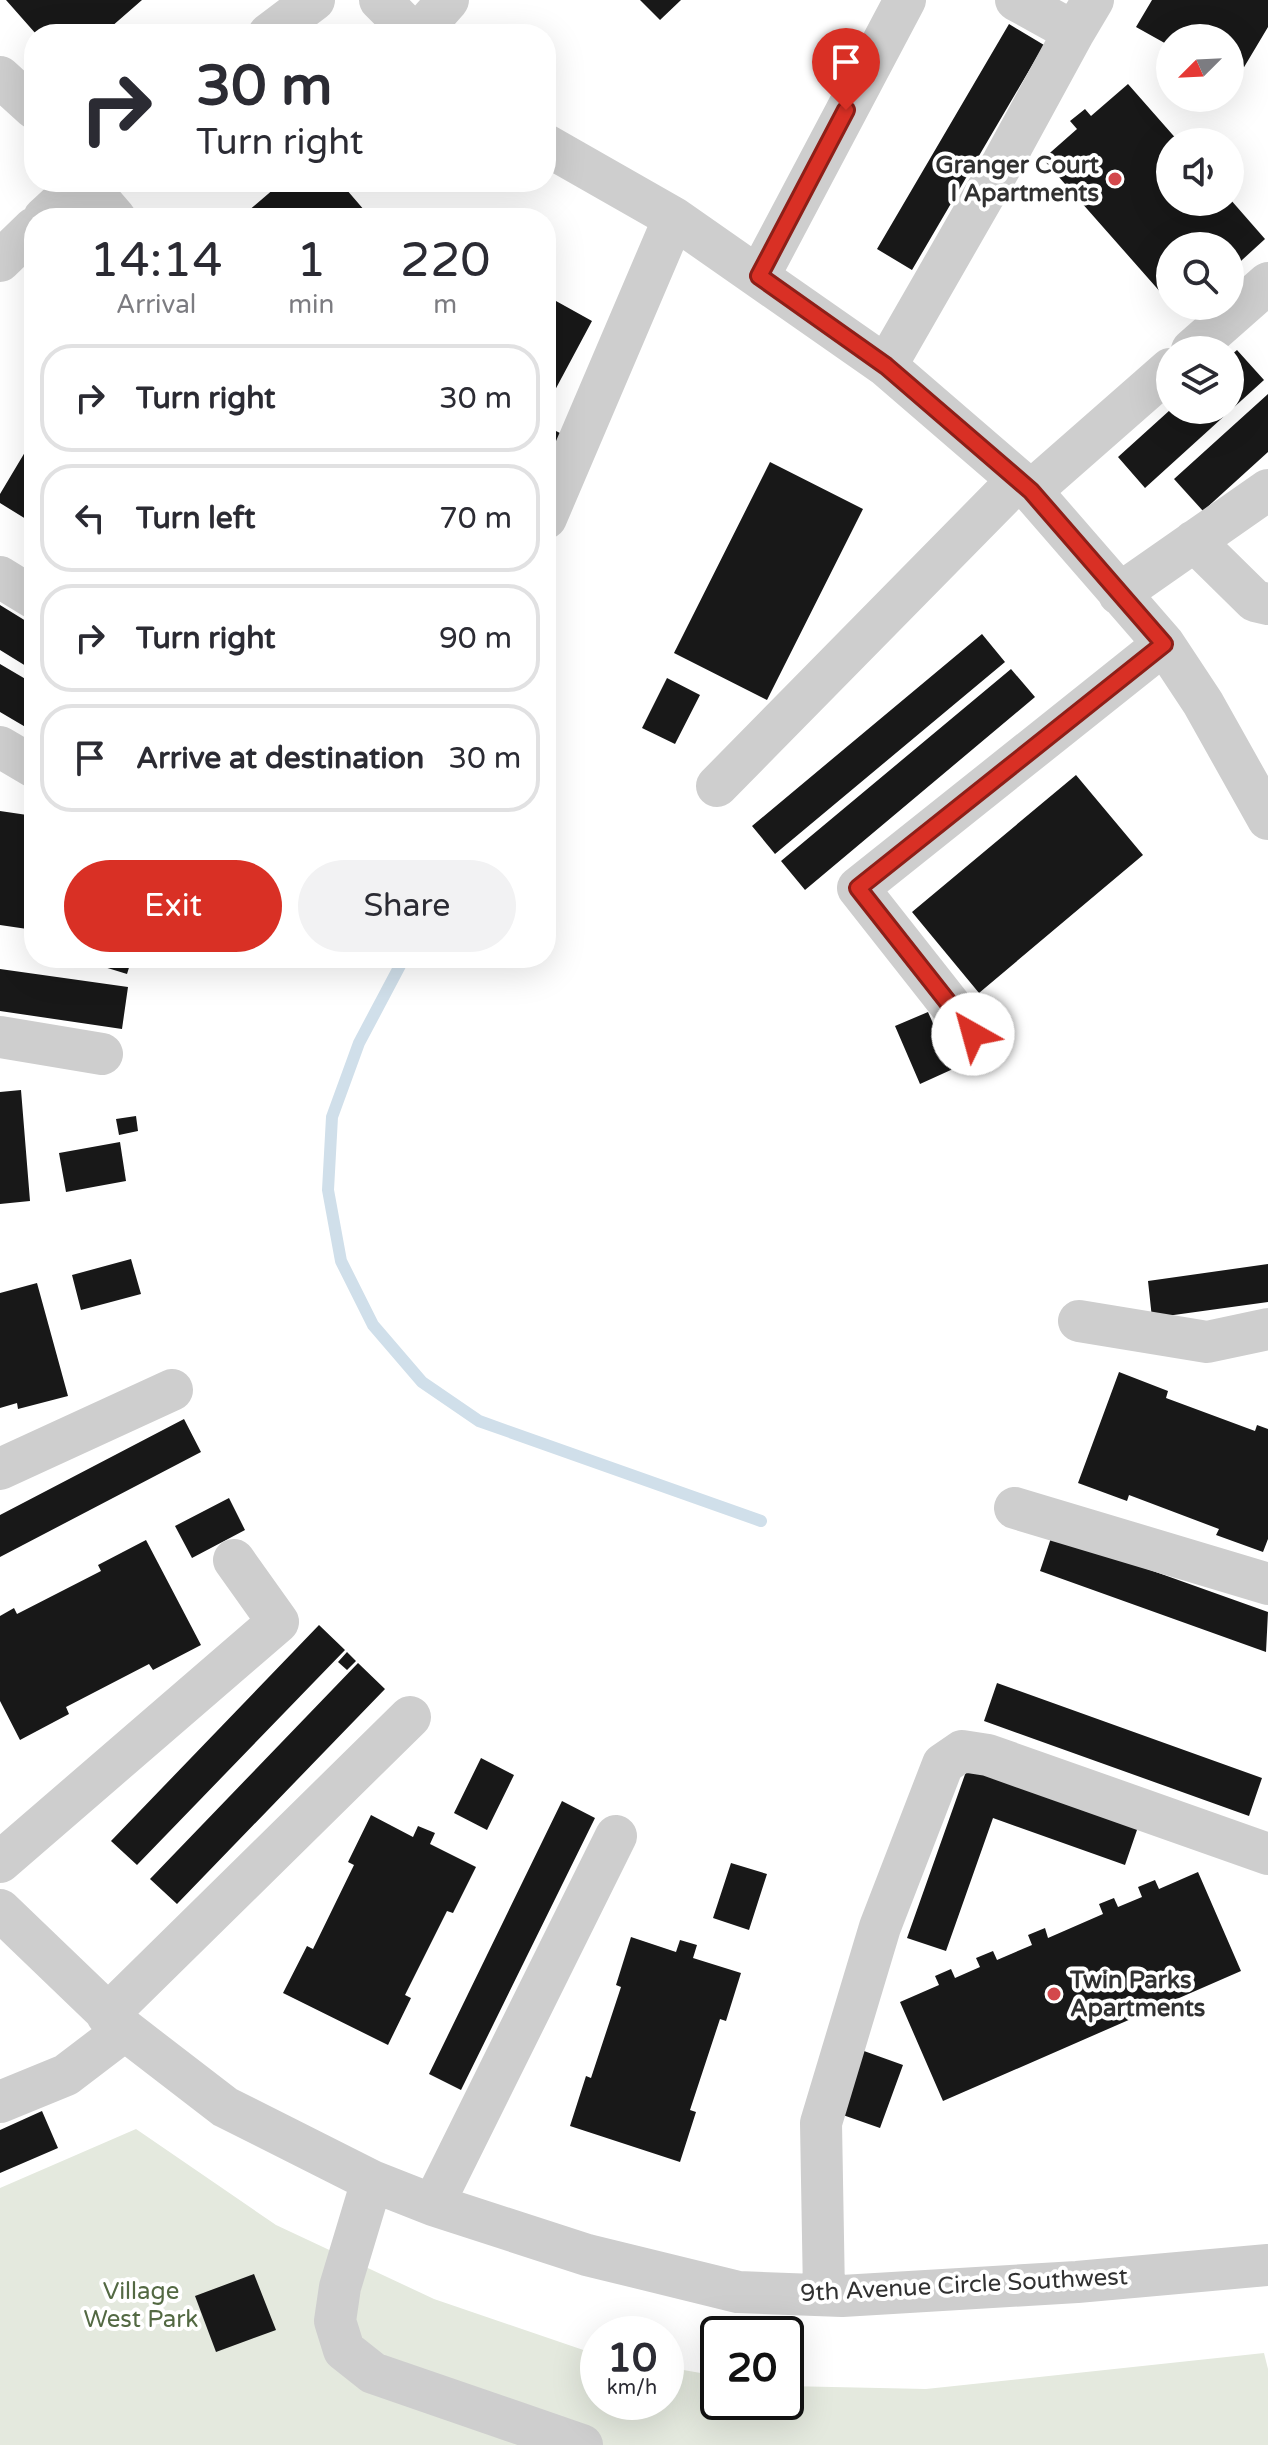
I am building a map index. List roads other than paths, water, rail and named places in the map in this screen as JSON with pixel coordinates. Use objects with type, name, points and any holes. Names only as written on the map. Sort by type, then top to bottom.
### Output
[{"type":"street","points":[[282,24],[314,0]]},
{"type":"street","points":[[380,0],[405,24]]},
{"type":"street","points":[[425,24],[448,0]]},
{"type":"street","points":[[759,276],[905,0]]},
{"type":"street","points":[[886,366],[1083,16],[1016,0]]},
{"type":"street","points":[[0,77],[24,99]]},
{"type":"street","points":[[556,151],[674,218],[886,366],[1025,486],[1164,644],[1203,703],[1268,819]]},
{"type":"street","points":[[55,208],[72,192]]},
{"type":"street","points":[[92,192],[106,208]]},
{"type":"street","points":[[556,495],[674,218]]},
{"type":"street","points":[[1208,336],[1268,283]]},
{"type":"street","points":[[717,786],[1025,486],[1156,380]]},
{"type":"street","points":[[1119,594],[1268,490]]},
{"type":"street","points":[[1194,541],[1255,601],[1268,604]]},
{"type":"street","points":[[0,577],[24,592]]},
{"type":"street","points":[[973,1034],[858,888],[1164,644]]},
{"type":"street","points":[[0,747],[24,761]]},
{"type":"street","points":[[0,1037],[102,1054]]},
{"type":"street","points":[[1079,1321],[1207,1342],[1268,1329]]},
{"type":"street","points":[[0,1469],[172,1390]]},
{"type":"street","points":[[1015,1508],[1268,1584]]},
{"type":"street","points":[[0,1862],[278,1622],[234,1560]]},
{"type":"street","points":[[0,2102],[66,2075],[410,1717]]},
{"type":"street","points":[[824,2294],[821,2123],[880,1927],[943,1764],[962,1751],[988,1755],[1268,1854]]},
{"type":"street","points":[[433,2205],[616,1836]]},
{"type":"street","name":"9th Avenue Circle Southwest","points":[[0,1910],[116,2022],[225,2107],[372,2181],[433,2205],[587,2255],[738,2292],[842,2296],[1077,2282],[1268,2265]]},
{"type":"street","points":[[372,2181],[340,2287],[335,2321],[344,2350],[373,2373],[582,2445]]},
{"type":"waterway","points":[[399,968],[359,1043],[332,1117],[328,1190],[341,1261],[373,1325],[422,1382],[479,1421],[761,1521]]},
{"type":"place","name":"Granger Court I Apartments","points":[[1115,179]]},
{"type":"place","name":"Twin Parks Apartments","points":[[1054,1994]]},
{"type":"park label","name":"Village West Park","points":[[141,2305]]}]
